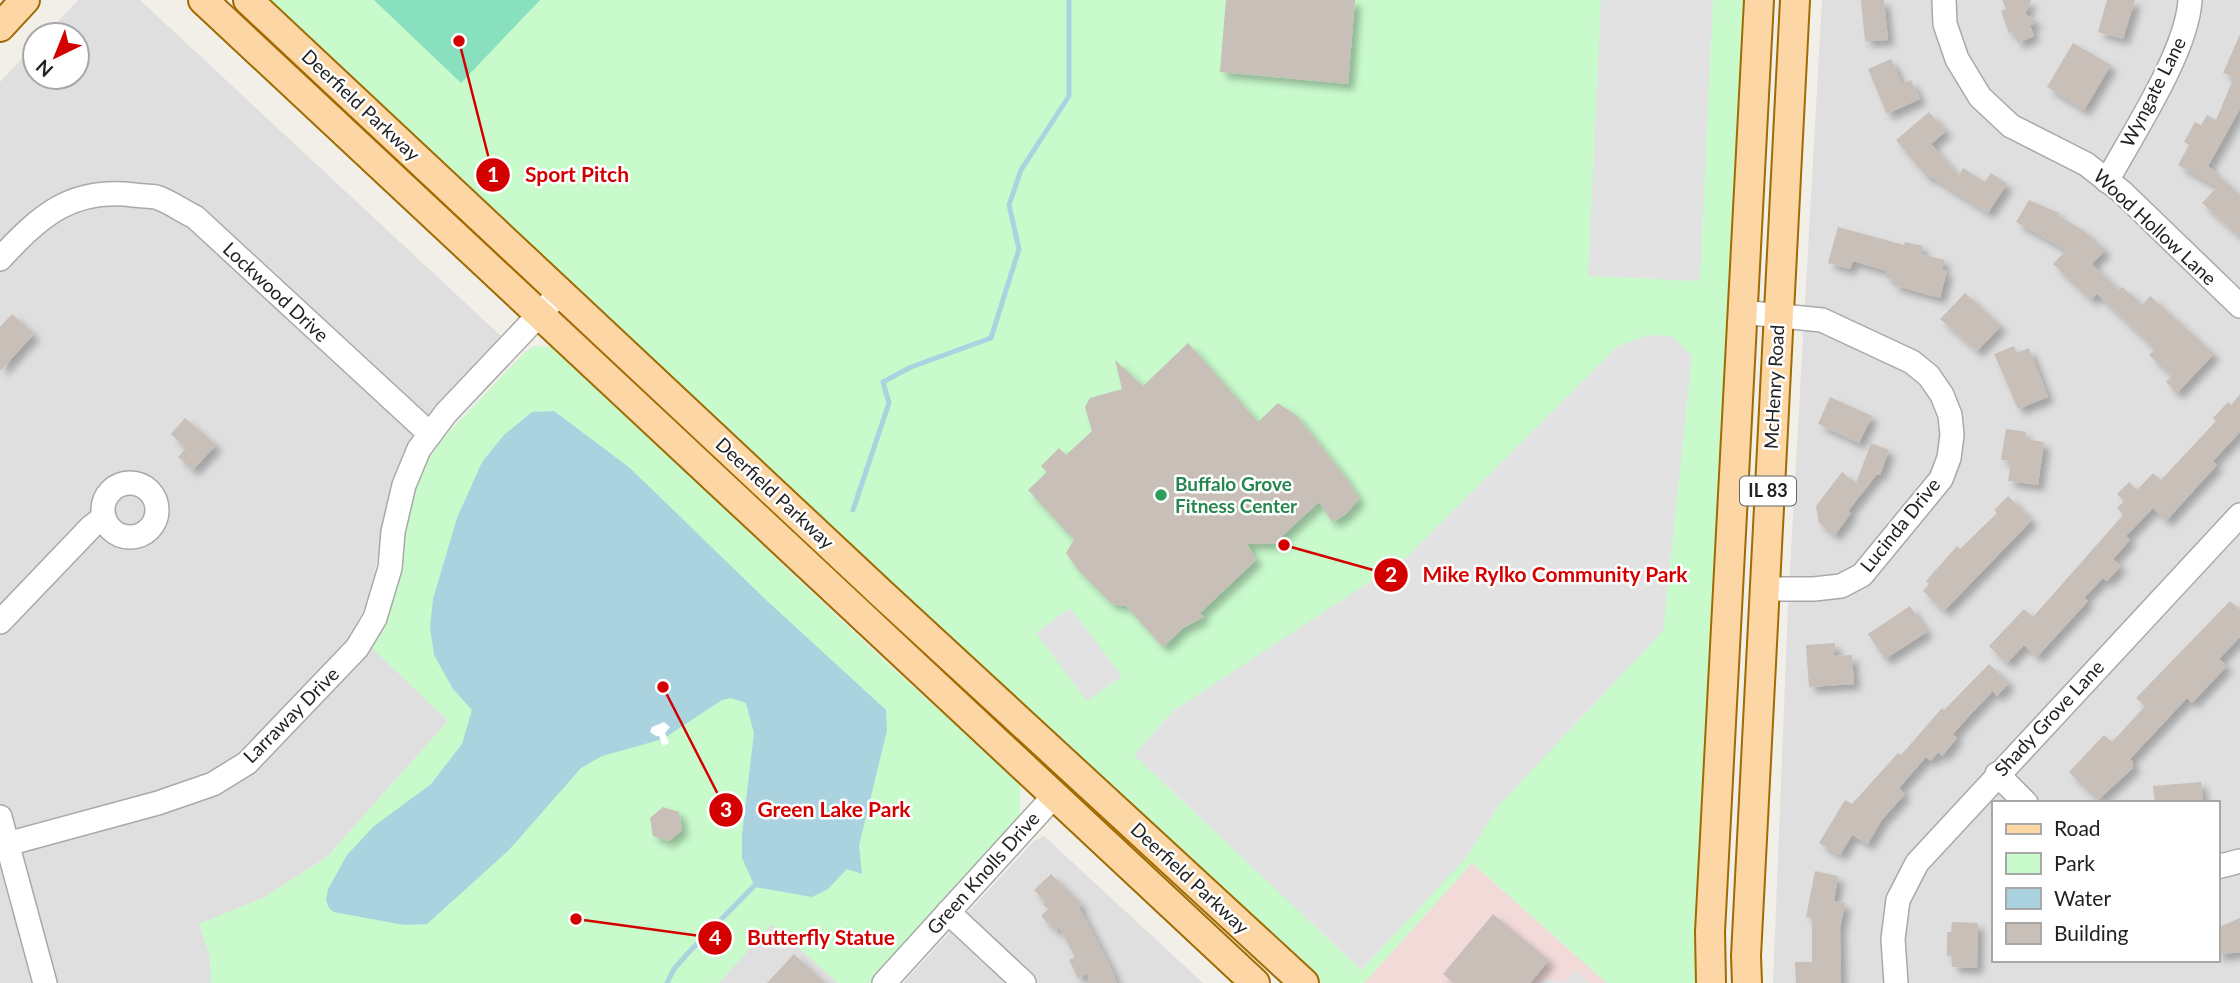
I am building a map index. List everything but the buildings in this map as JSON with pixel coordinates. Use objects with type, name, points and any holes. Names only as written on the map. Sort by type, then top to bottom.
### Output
[{"type":"main road","points":[[0,27],[25,0]]},
{"type":"main road","name":"Deerfield Parkway","points":[[203,0],[1255,983]]},
{"type":"main road","name":"Deerfield Parkway","points":[[248,0],[882,594],[1304,983]]},
{"type":"main road","name":"McHenry Road","points":[[1710,983],[1710,932],[1759,0]]},
{"type":"main road","name":"McHenry Road","points":[[1747,983],[1763,589],[1795,0]]},
{"type":"street","name":"Wood Hollow Lane","points":[[1944,0],[1945,24],[1957,59],[1980,97],[2011,126],[2086,164],[2240,306]]},
{"type":"street","name":"Wyngate Lane","points":[[2107,181],[2176,54],[2190,10],[2190,0]]},
{"type":"street","name":"Lockwood Drive","points":[[0,259],[21,236],[51,212],[82,197],[113,192],[156,198],[195,217],[430,434]]},
{"type":"street","points":[[430,434],[446,413],[561,292]]},
{"type":"street","name":"Lucinda Drive","points":[[1741,312],[1822,320],[1912,362],[1929,376],[1942,395],[1950,415],[1952,435],[1949,458],[1941,479],[1862,575],[1841,586],[1763,589]]},
{"type":"street","name":"Larraway Drive","points":[[4,846],[158,803],[213,783],[247,763],[357,649],[375,618],[390,568],[393,531],[404,485],[419,449],[430,434]]},
{"type":"street","name":"Shady Grove Lane","points":[[1896,983],[1893,939],[1898,900],[1917,863],[2240,515]]},
{"type":"street","points":[[0,622],[104,517]]},
{"type":"street","points":[[1997,774],[2024,801]]},
{"type":"street","name":"Green Knolls Drive","points":[[884,983],[1055,795]]},
{"type":"street","points":[[0,817],[4,846],[45,983]]},
{"type":"street","points":[[2219,866],[2240,861]]},
{"type":"street","points":[[948,912],[1024,983]]},
{"type":"shaded area","points":[[78,0],[140,0],[502,337],[411,438],[392,479],[374,576],[365,607],[353,629],[448,721],[327,857],[265,897],[199,924],[210,956],[211,983],[0,983],[0,82],[21,60],[21,91],[91,91],[91,21],[58,21]]},
{"type":"shaded area","points":[[1601,0],[1713,0],[1700,281],[1588,276]]},
{"type":"shaded area","points":[[1822,0],[2240,0],[2240,983],[1773,983],[1788,606]]},
{"type":"shaded area","points":[[1650,335],[1673,337],[1692,356],[1663,631],[1499,805],[1466,858],[1361,970],[1134,755],[1173,711],[1406,558],[1618,346]]},
{"type":"shaded area","points":[[1070,608],[1122,676],[1087,701],[1036,633]]},
{"type":"shaded area","points":[[1044,836],[1203,983],[903,983],[1034,841]]},
{"type":"shaded area","points":[[1472,863],[1607,983],[1364,983]]},
{"type":"shaded area","points":[[772,923],[838,983],[719,983]]},
{"type":"shaded area","points":[[1574,970],[1590,983],[1540,983],[1544,979],[1564,982]]},
{"type":"green space","points":[[267,0],[1748,0],[1699,983],[1607,983],[1472,863],[1364,983],[1320,983],[719,425]]},
{"type":"green space","points":[[374,0],[540,0],[461,83]]},
{"type":"green space","points":[[534,346],[554,347],[876,653],[1020,783],[1020,815],[870,983],[838,983],[772,924],[719,983],[211,983],[210,956],[199,924],[265,897],[327,857],[448,721],[371,647],[397,577],[416,476],[444,437],[523,354]]},
{"type":"water","points":[[554,411],[630,468],[764,598],[886,710],[887,730],[859,846],[862,874],[847,869],[828,889],[812,897],[755,887],[742,858],[742,834],[754,733],[746,703],[731,698],[722,700],[663,739],[602,756],[581,768],[509,850],[427,924],[404,925],[334,912],[329,908],[326,900],[328,889],[347,855],[373,827],[431,784],[462,744],[472,710],[453,689],[434,655],[430,627],[433,599],[457,518],[482,462],[504,435],[532,412]]},
{"type":"pier","points":[[664,722],[670,727],[665,733],[669,743],[663,746],[659,736],[650,732],[652,727]]},
{"type":"waterway","points":[[853,510],[889,403],[883,382],[911,367],[991,338],[1019,249],[1009,205],[1021,170],[1069,96],[1069,0]]},
{"type":"waterway","points":[[667,983],[674,969],[689,952],[758,882]]},
{"type":"place","name":"Sport Pitch","points":[[459,41]]},
{"type":"place","name":"Buffalo Grove Fitness Center","points":[[1161,495]]},
{"type":"place","name":"Mike Rylko Community Park","points":[[1284,545]]},
{"type":"place","name":"Green Lake Park","points":[[663,687]]},
{"type":"place","name":"Butterfly Statue","points":[[576,919]]}]
